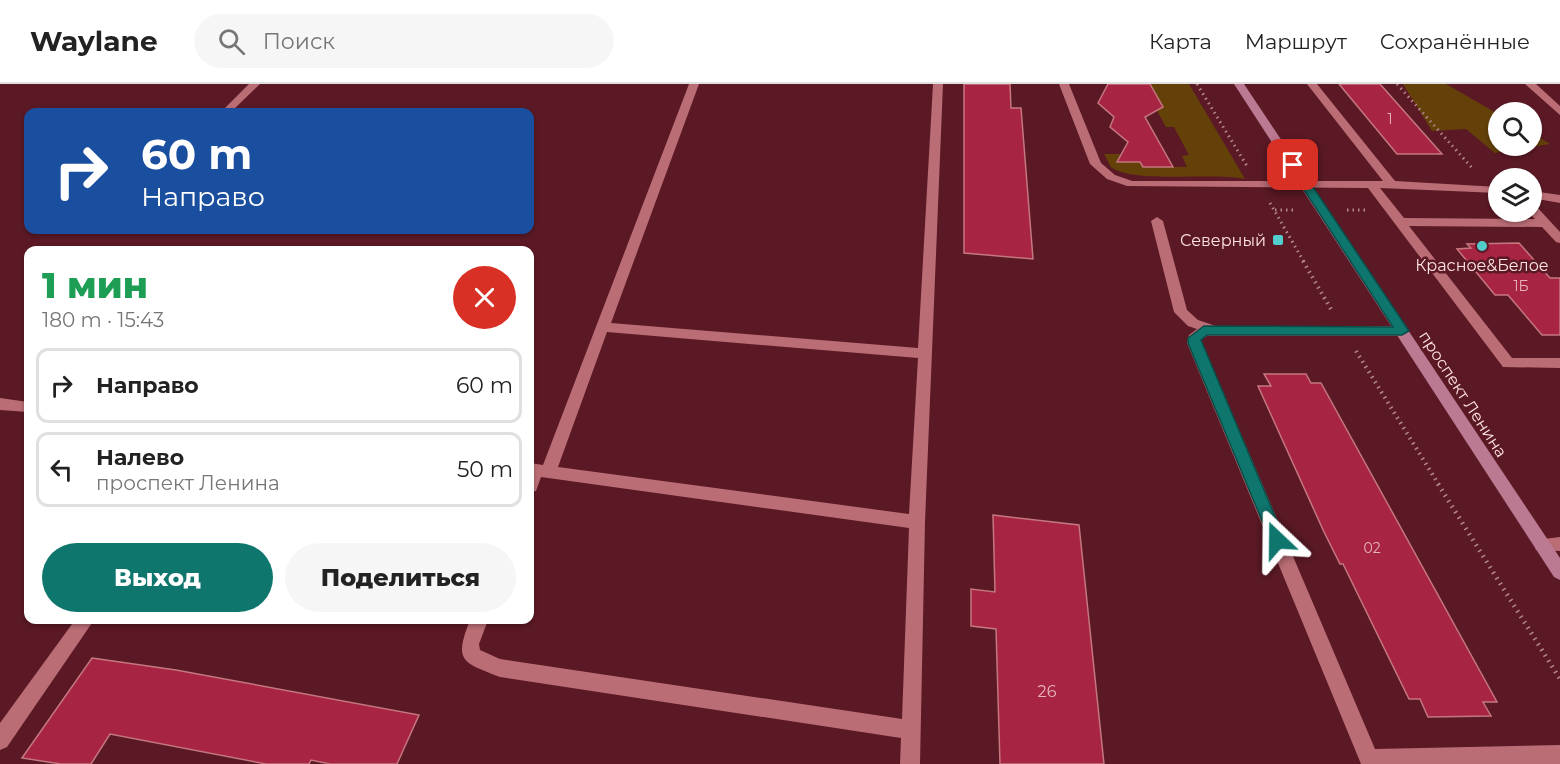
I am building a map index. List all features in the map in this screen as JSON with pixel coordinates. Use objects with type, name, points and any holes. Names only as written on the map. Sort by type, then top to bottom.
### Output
[{"type":"main road","name":"проспект Ленина","points":[[1239,84],[1560,572]]},
{"type":"street","points":[[229,108],[255,84]]},
{"type":"street","points":[[694,84],[603,327],[538,470],[917,522]]},
{"type":"street","points":[[910,764],[917,522],[938,84]]},
{"type":"street","points":[[1064,84],[1096,164],[1111,177],[1143,186],[1391,184],[1488,190]]},
{"type":"street","points":[[1312,84],[1391,184]]},
{"type":"street","points":[[1530,84],[1560,112]]},
{"type":"street","points":[[1371,184],[1508,363],[1560,363]]},
{"type":"street","points":[[1542,196],[1560,198]]},
{"type":"street","points":[[1157,221],[1181,312],[1193,323],[1212,330]]},
{"type":"street","points":[[1542,221],[1560,239]]},
{"type":"street","points":[[1399,222],[1544,223]]},
{"type":"street","points":[[603,327],[925,354]]},
{"type":"street","points":[[1402,331],[1212,330],[1198,333],[1194,343],[1369,759],[1560,755]]},
{"type":"street","points":[[0,404],[24,407]]},
{"type":"street","points":[[1542,545],[1560,544]]},
{"type":"street","points":[[0,740],[82,624]]},
{"type":"street","points":[[478,624],[470,644],[471,654],[478,660],[500,668],[911,730]]},
{"type":"path","points":[[1197,84],[1343,330],[1560,679]]},
{"type":"path","points":[[1397,84],[1488,182]]},
{"type":"shaded area","points":[[1150,84],[1189,84],[1245,179],[1136,175],[1111,167],[1104,154],[1122,154],[1131,162],[1140,162],[1143,167],[1187,167],[1182,156],[1189,155],[1174,127],[1166,127],[1155,107],[1162,106]]},
{"type":"shaded area","points":[[1403,84],[1446,84],[1488,108],[1488,147],[1466,129],[1432,131]]},
{"type":"shaded area","points":[[1542,139],[1550,144],[1542,145]]},
{"type":"building","points":[[964,84],[1010,84],[1011,108],[1021,108],[1033,259],[964,253]]},
{"type":"building","points":[[1108,84],[1150,84],[1163,107],[1145,117],[1173,167],[1143,167],[1140,162],[1117,162],[1128,142],[1110,127],[1114,117],[1098,103]]},
{"type":"building","points":[[1339,84],[1380,84],[1442,154],[1397,154]]},
{"type":"building","points":[[1519,243],[1550,278],[1560,278],[1560,335],[1542,335],[1508,295],[1495,295],[1457,249],[1471,248],[1467,244]]},
{"type":"building","points":[[1264,374],[1306,374],[1311,383],[1321,383],[1497,702],[1483,702],[1491,716],[1428,717],[1420,699],[1409,699],[1343,564],[1340,564],[1324,532],[1258,386],[1271,386]]},
{"type":"building","points":[[993,515],[1079,525],[1104,764],[1000,764],[996,629],[971,626],[971,589],[995,592]]},
{"type":"building","points":[[92,658],[176,670],[419,715],[397,764],[330,764],[311,760],[309,764],[266,764],[110,734],[91,764],[61,764],[22,758]]},
{"type":"place","name":"Северный","points":[[1278,240]]},
{"type":"place","name":"Красное&Белое","points":[[1482,246]]},
{"type":"route","points":[[1277,540],[1194,343],[1194,338],[1198,333],[1212,330],[1402,331],[1293,165]]}]
